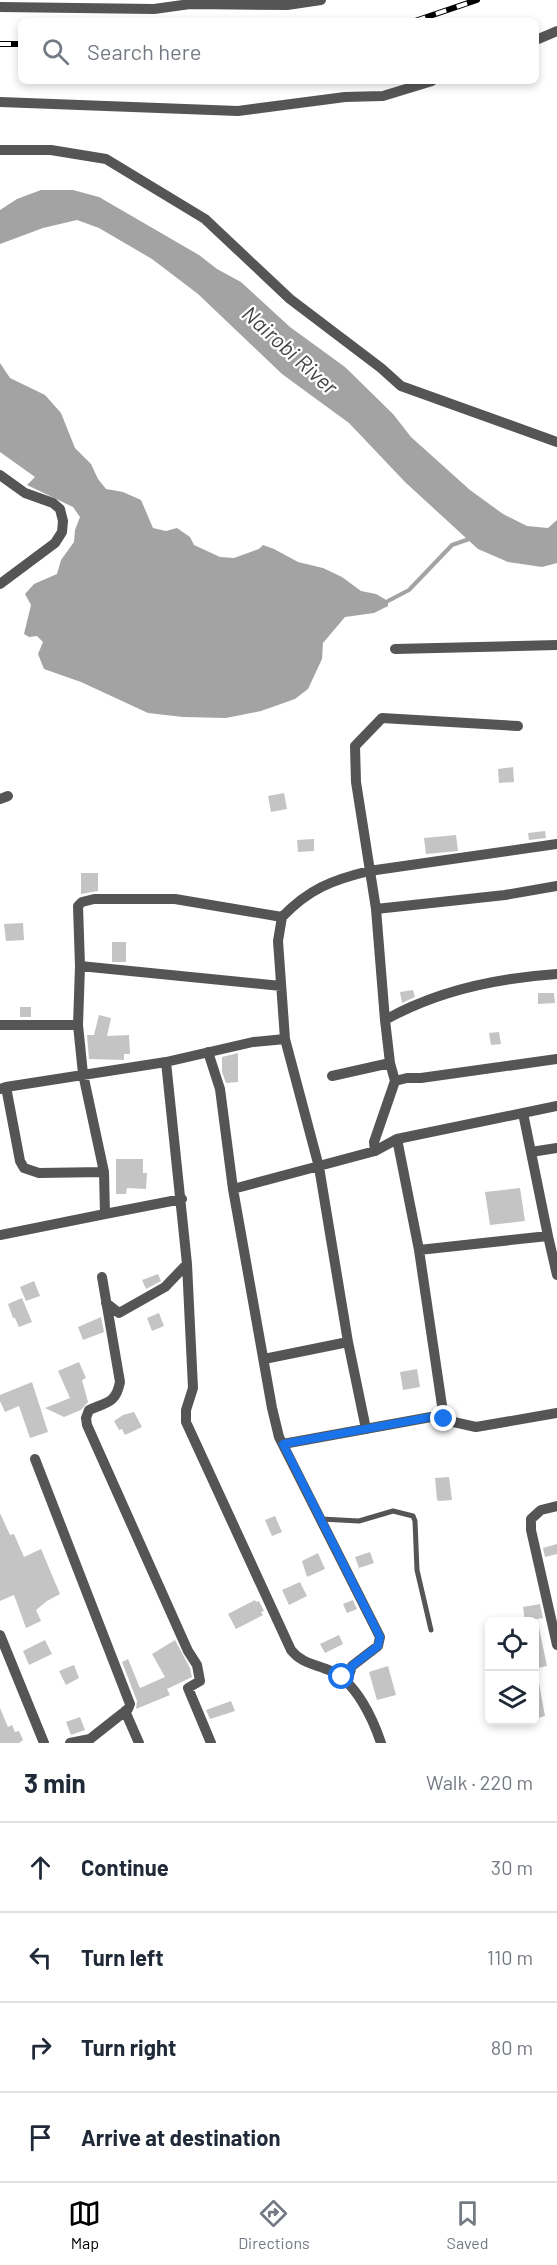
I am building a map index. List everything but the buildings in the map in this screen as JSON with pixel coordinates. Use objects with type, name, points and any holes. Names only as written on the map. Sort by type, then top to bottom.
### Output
[{"type":"street","points":[[0,7],[154,9],[185,2],[287,5],[321,0]]},
{"type":"street","points":[[539,39],[557,31]]},
{"type":"street","points":[[0,102],[238,111],[345,98],[383,96],[422,84]]},
{"type":"street","points":[[0,150],[51,150],[106,159],[205,219],[290,299],[381,368],[401,386],[557,442]]},
{"type":"street","points":[[0,475],[26,493],[60,509],[63,521],[62,531],[55,543],[0,584]]},
{"type":"street","points":[[395,650],[557,645]]},
{"type":"street","points":[[375,1151],[374,1142],[395,1081],[390,1063],[376,909],[357,782],[355,746],[382,718],[518,726]]},
{"type":"street","points":[[366,1429],[348,1342],[318,1167],[285,1039],[284,999],[280,986],[278,941],[282,917],[297,902],[320,886],[342,877],[369,871],[557,844]]},
{"type":"street","points":[[376,909],[505,895],[557,886]]},
{"type":"street","points":[[105,1214],[104,1172],[83,1074],[78,1025],[80,966],[78,906],[82,902],[94,899],[175,899],[282,917]]},
{"type":"street","points":[[80,966],[280,986]]},
{"type":"street","points":[[385,1020],[411,1005],[487,982],[557,974]]},
{"type":"street","points":[[0,1025],[78,1025]]},
{"type":"street","points":[[104,1172],[39,1173],[24,1168],[20,1161],[3,1088],[166,1062],[253,1041],[285,1039]]},
{"type":"street","points":[[208,1052],[220,1089],[233,1189],[272,1408],[283,1444],[380,1637],[378,1646],[352,1666],[347,1682]]},
{"type":"street","points":[[395,1081],[557,1059]]},
{"type":"street","points":[[166,1062],[187,1264],[193,1388],[186,1410],[186,1422],[291,1650],[304,1662],[332,1671],[347,1682],[369,1714],[381,1743]]},
{"type":"street","points":[[332,1076],[390,1063]]},
{"type":"street","points":[[233,1189],[375,1151],[397,1139],[557,1106]]},
{"type":"street","points":[[523,1113],[557,1275]]},
{"type":"street","points":[[397,1139],[418,1250],[444,1419]]},
{"type":"street","points":[[531,1152],[557,1148]]},
{"type":"street","points":[[0,1235],[182,1199]]},
{"type":"street","points":[[418,1250],[548,1236]]},
{"type":"street","points":[[106,1303],[119,1313],[165,1287],[187,1264]]},
{"type":"street","points":[[102,1277],[120,1382],[117,1395],[112,1400],[89,1410],[86,1418],[87,1425],[196,1665],[200,1681],[189,1688],[211,1743]]},
{"type":"street","points":[[264,1359],[348,1342]]},
{"type":"street","points":[[283,1444],[431,1417],[476,1427],[557,1413]]},
{"type":"street","points":[[35,1459],[114,1669],[130,1704],[128,1709],[90,1739],[70,1743]]},
{"type":"street","points":[[557,1506],[541,1510],[531,1519],[531,1530],[557,1645]]},
{"type":"street","points":[[0,1635],[44,1743]]},
{"type":"street","points":[[125,1711],[139,1743]]},
{"type":"lane","points":[[321,1519],[359,1521],[393,1511],[413,1515],[417,1570],[431,1630]]},
{"type":"water","name":"Nairobi River","points":[[41,190],[73,190],[99,197],[241,282],[290,327],[345,367],[393,414],[411,437],[470,490],[503,514],[527,526],[548,528],[557,520],[557,563],[542,567],[508,562],[478,549],[405,482],[349,423],[282,374],[198,294],[152,259],[99,228],[77,220],[43,228],[0,244],[0,210],[17,199]]},
{"type":"water","points":[[0,363],[10,378],[45,395],[61,413],[75,448],[91,464],[106,489],[123,492],[141,500],[153,528],[166,531],[177,528],[190,537],[194,545],[220,557],[234,558],[259,549],[263,545],[298,562],[323,568],[342,577],[361,591],[376,594],[388,601],[388,606],[374,613],[345,617],[323,643],[322,659],[308,689],[295,699],[261,711],[226,718],[148,713],[81,682],[44,669],[38,654],[43,642],[37,636],[29,637],[24,634],[31,605],[25,594],[34,584],[57,574],[61,560],[74,542],[75,530],[80,517],[73,507],[27,485],[35,477],[0,452]]},
{"type":"waterway","points":[[388,601],[409,590],[452,545],[472,538]]},
{"type":"railway","points":[[424,18],[477,0]]},
{"type":"railway","points":[[0,44],[18,44]]},
{"type":"route","points":[[342,1677],[347,1682],[352,1666],[378,1646],[380,1637],[283,1444],[431,1417],[444,1419]]}]
